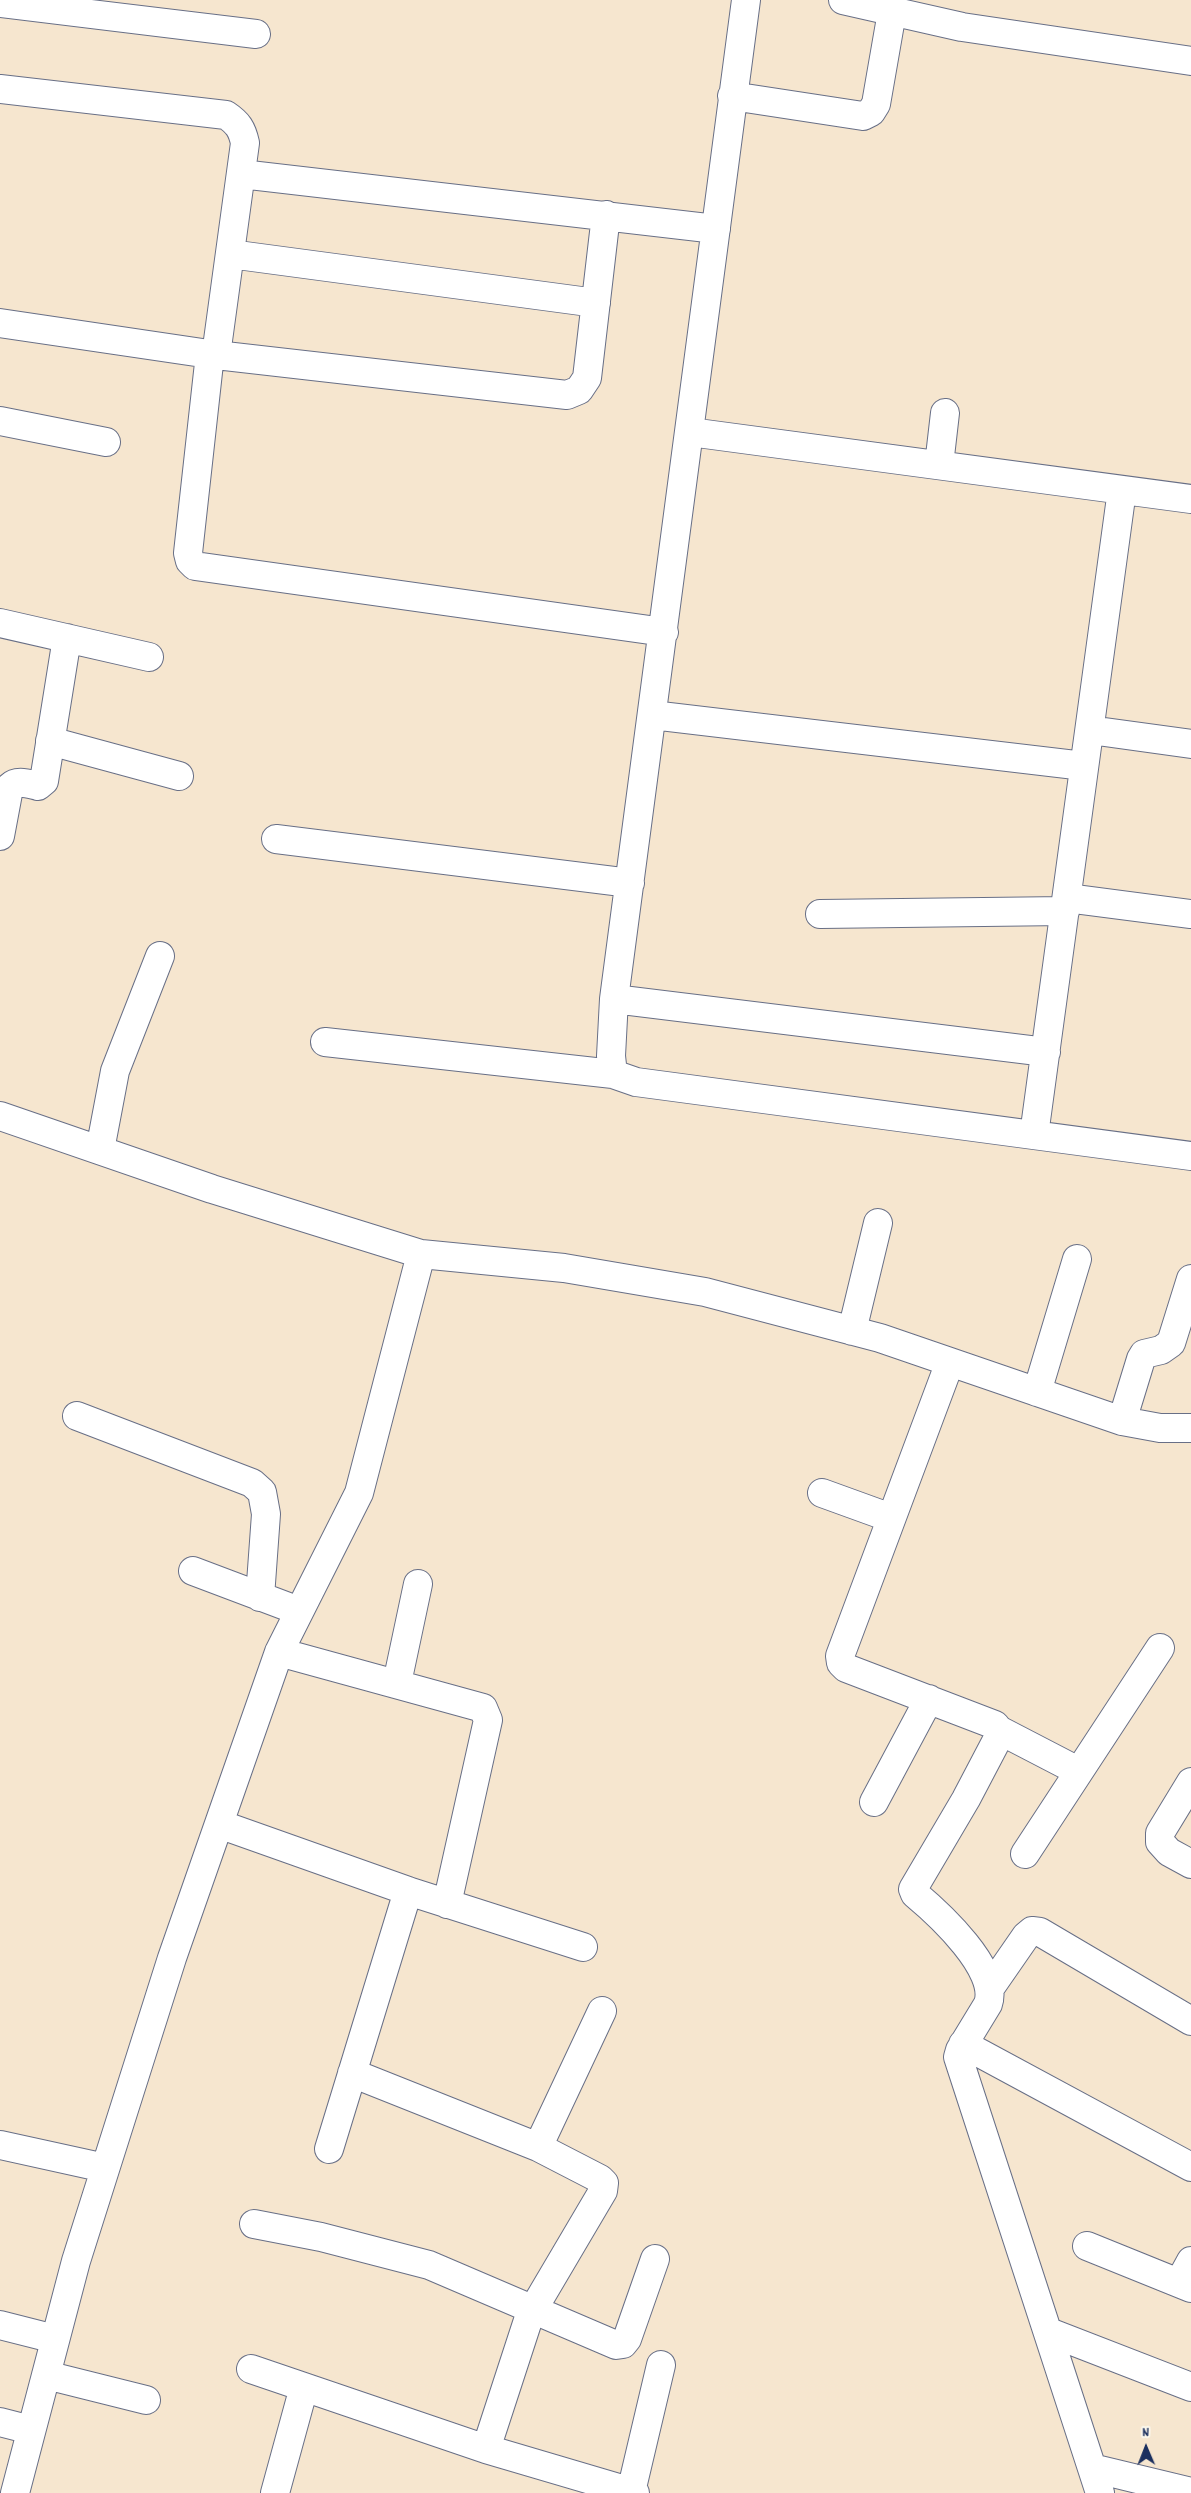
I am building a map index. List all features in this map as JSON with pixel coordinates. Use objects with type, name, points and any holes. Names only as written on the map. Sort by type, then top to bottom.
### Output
[{"type":"street","points":[[613,1074],[611,1056],[614,999],[746,0]]},
{"type":"street","points":[[843,0],[962,27],[1191,61]]},
{"type":"street","points":[[0,3],[256,34]]},
{"type":"street","points":[[732,96],[863,116],[871,112],[876,104],[892,12]]},
{"type":"street","points":[[0,89],[226,115],[236,122],[242,130],[245,143],[230,254],[213,354],[188,553],[190,561],[195,566],[664,632]]},
{"type":"street","points":[[241,174],[716,229]]},
{"type":"street","points":[[0,323],[213,354],[567,395],[580,390],[587,378],[606,215]]},
{"type":"street","points":[[230,254],[596,303]]},
{"type":"street","points":[[939,465],[945,413]]},
{"type":"street","points":[[0,421],[106,442]]},
{"type":"street","points":[[690,432],[1191,499]]},
{"type":"street","points":[[1034,1135],[1122,490]]},
{"type":"street","points":[[0,623],[148,657]]},
{"type":"street","points":[[0,836],[9,788],[17,782],[42,784],[66,638]]},
{"type":"street","points":[[652,715],[1084,766]]},
{"type":"street","points":[[1090,730],[1191,744]]},
{"type":"street","points":[[50,741],[179,776]]},
{"type":"street","points":[[276,838],[630,883]]},
{"type":"street","points":[[820,914],[1066,905],[1191,914]]},
{"type":"street","points":[[100,1150],[115,1071],[160,956]]},
{"type":"street","points":[[614,999],[1046,1052]]},
{"type":"street","points":[[325,1042],[613,1074],[636,1082],[1191,1156]]},
{"type":"street","points":[[0,1116],[212,1189],[421,1254],[564,1268],[705,1292],[852,1331],[950,1362],[1122,1422],[1160,1428],[1191,1428]]},
{"type":"street","points":[[852,1331],[878,1223]]},
{"type":"street","points":[[15,2493],[76,2261],[172,1958],[280,1652],[359,1493],[421,1254]]},
{"type":"street","points":[[1037,1392],[1076,1259]]},
{"type":"street","points":[[1122,1422],[1141,1359],[1144,1354],[1161,1350],[1171,1343],[1191,1279]]},
{"type":"street","points":[[950,1362],[840,1656],[840,1663],[846,1668],[994,1725],[998,1730],[1078,1771]]},
{"type":"street","points":[[77,1416],[252,1483],[262,1492],[266,1514],[260,1597]]},
{"type":"street","points":[[822,1493],[892,1518]]},
{"type":"street","points":[[193,1571],[300,1612]]},
{"type":"street","points":[[397,1683],[418,1584]]},
{"type":"street","points":[[1025,1854],[1160,1648]]},
{"type":"street","points":[[280,1652],[483,1708],[488,1720],[447,1904]]},
{"type":"street","points":[[874,1802],[930,1699]]},
{"type":"street","points":[[998,1730],[998,1738],[966,1799],[913,1889],[915,1894],[940,1915],[973,1956],[990,1988],[991,1996],[988,2004],[958,2057],[1096,2480],[1191,2492]]},
{"type":"street","points":[[1191,1782],[1160,1833],[1160,1842],[1169,1852],[1191,1864]]},
{"type":"street","points":[[219,1824],[408,1891],[583,1947]]},
{"type":"street","points":[[329,2149],[408,1891]]},
{"type":"street","points":[[990,1988],[1026,1936],[1032,1931],[1040,1932],[1191,2021]]},
{"type":"street","points":[[538,2147],[602,2011]]},
{"type":"street","points":[[964,2044],[1191,2167]]},
{"type":"street","points":[[352,2073],[538,2147],[600,2179],[604,2184],[603,2191],[533,2308],[486,2448]]},
{"type":"street","points":[[0,2145],[105,2168]]},
{"type":"street","points":[[254,2224],[321,2237],[421,2263],[533,2308],[616,2345],[623,2344],[627,2339],[655,2259]]},
{"type":"street","points":[[1087,2246],[1187,2278]]},
{"type":"street","points":[[0,2324],[55,2339]]},
{"type":"street","points":[[1049,2332],[1191,2387]]},
{"type":"street","points":[[251,2369],[486,2448],[633,2492],[661,2366]]},
{"type":"street","points":[[46,2375],[146,2400]]},
{"type":"street","points":[[275,2493],[304,2388]]},
{"type":"street","points":[[0,2422],[31,2430]]}]
